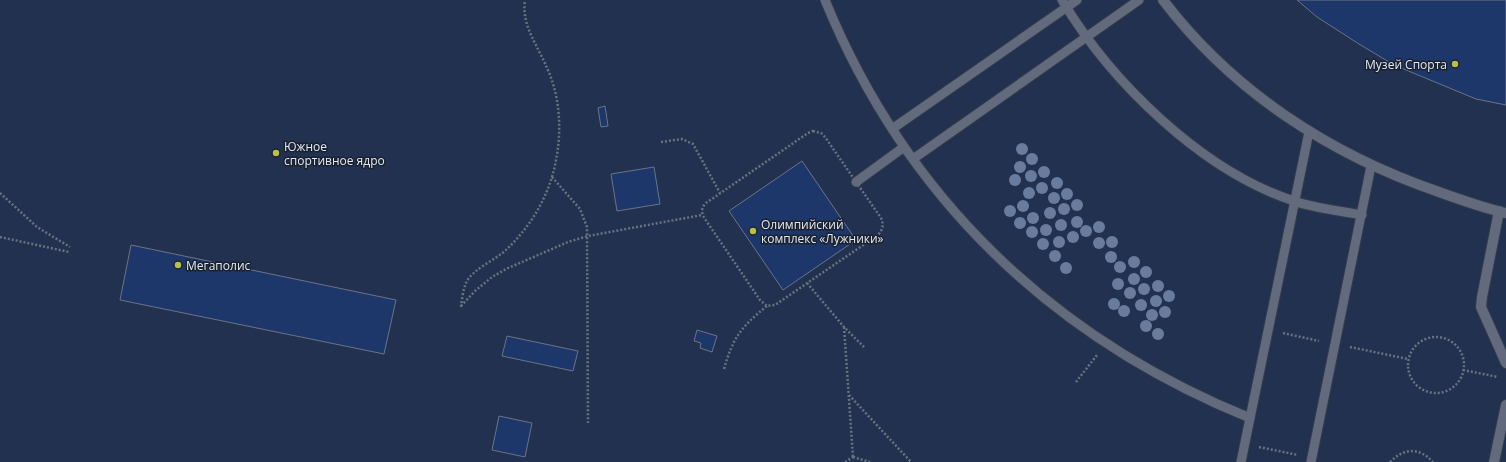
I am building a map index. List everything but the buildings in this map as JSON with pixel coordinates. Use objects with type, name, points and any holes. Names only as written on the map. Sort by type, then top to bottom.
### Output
[{"type":"street","points":[[1163,0],[1206,51],[1230,74],[1293,122],[1309,132],[1371,166],[1407,181],[1473,204],[1503,212],[1481,307],[1506,363]]},
{"type":"street","points":[[1494,462],[1506,405]]},
{"type":"lane","points":[[825,0],[854,63],[904,147],[966,224],[1010,268],[1047,301],[1106,344],[1166,380],[1250,418]]},
{"type":"lane","points":[[892,129],[1064,4],[1077,0]]},
{"type":"lane","points":[[913,159],[1139,0]]},
{"type":"lane","points":[[1064,4],[1086,37],[1130,89],[1183,137],[1210,157],[1236,174],[1268,191],[1294,202],[1362,215]]},
{"type":"lane","points":[[1241,462],[1309,132]]},
{"type":"lane","points":[[856,182],[904,147]]},
{"type":"lane","points":[[1312,460],[1371,166]]},
{"type":"path","points":[[525,0],[527,27],[548,68],[557,99],[559,123],[558,146],[552,176],[543,201],[521,234],[507,250],[468,279],[461,307],[482,285],[506,269],[557,246],[588,236],[702,215]]},
{"type":"path","points":[[724,369],[729,350],[738,334],[751,319],[767,306],[775,304],[878,235],[882,230],[883,222],[881,218],[822,133],[813,131],[808,133],[703,206],[702,215],[760,300],[767,306]]},
{"type":"path","points":[[661,142],[682,138],[693,144],[720,193]]},
{"type":"path","points":[[552,176],[580,209],[586,220],[588,236],[588,423]]},
{"type":"path","points":[[0,193],[38,227],[70,246]]},
{"type":"path","points":[[0,237],[69,252]]},
{"type":"path","points":[[807,283],[844,327],[864,347]]},
{"type":"path","points":[[844,327],[853,457]]},
{"type":"path","points":[[1430,338],[1441,338],[1451,342],[1459,349],[1463,359],[1463,370],[1459,380],[1451,388],[1441,392],[1430,392],[1420,388],[1412,380],[1408,370],[1408,359],[1412,349],[1420,341],[1430,338]]},
{"type":"path","points":[[1076,382],[1106,344]]},
{"type":"path","points":[[1463,370],[1499,377]]},
{"type":"path","points":[[849,395],[911,462]]},
{"type":"path","points":[[1244,444],[1312,460]]},
{"type":"path","points":[[1390,462],[1396,455],[1406,451],[1417,452],[1427,456],[1433,462]]},
{"type":"path","points":[[845,462],[853,457],[870,462]]},
{"type":"shaded area","name":"Олимпийский комплекс «Лужники»","points":[[0,0],[1506,0],[1506,462],[0,462]]},
{"type":"place","name":"Музей Спорта","points":[[1455,64]]},
{"type":"place","name":"Южное спортивное ядро","points":[[276,153]]},
{"type":"place","name":"Олимпийский комплекс «Лужники»","points":[[753,231]]},
{"type":"place","name":"Мегаполис","points":[[178,265]]}]
